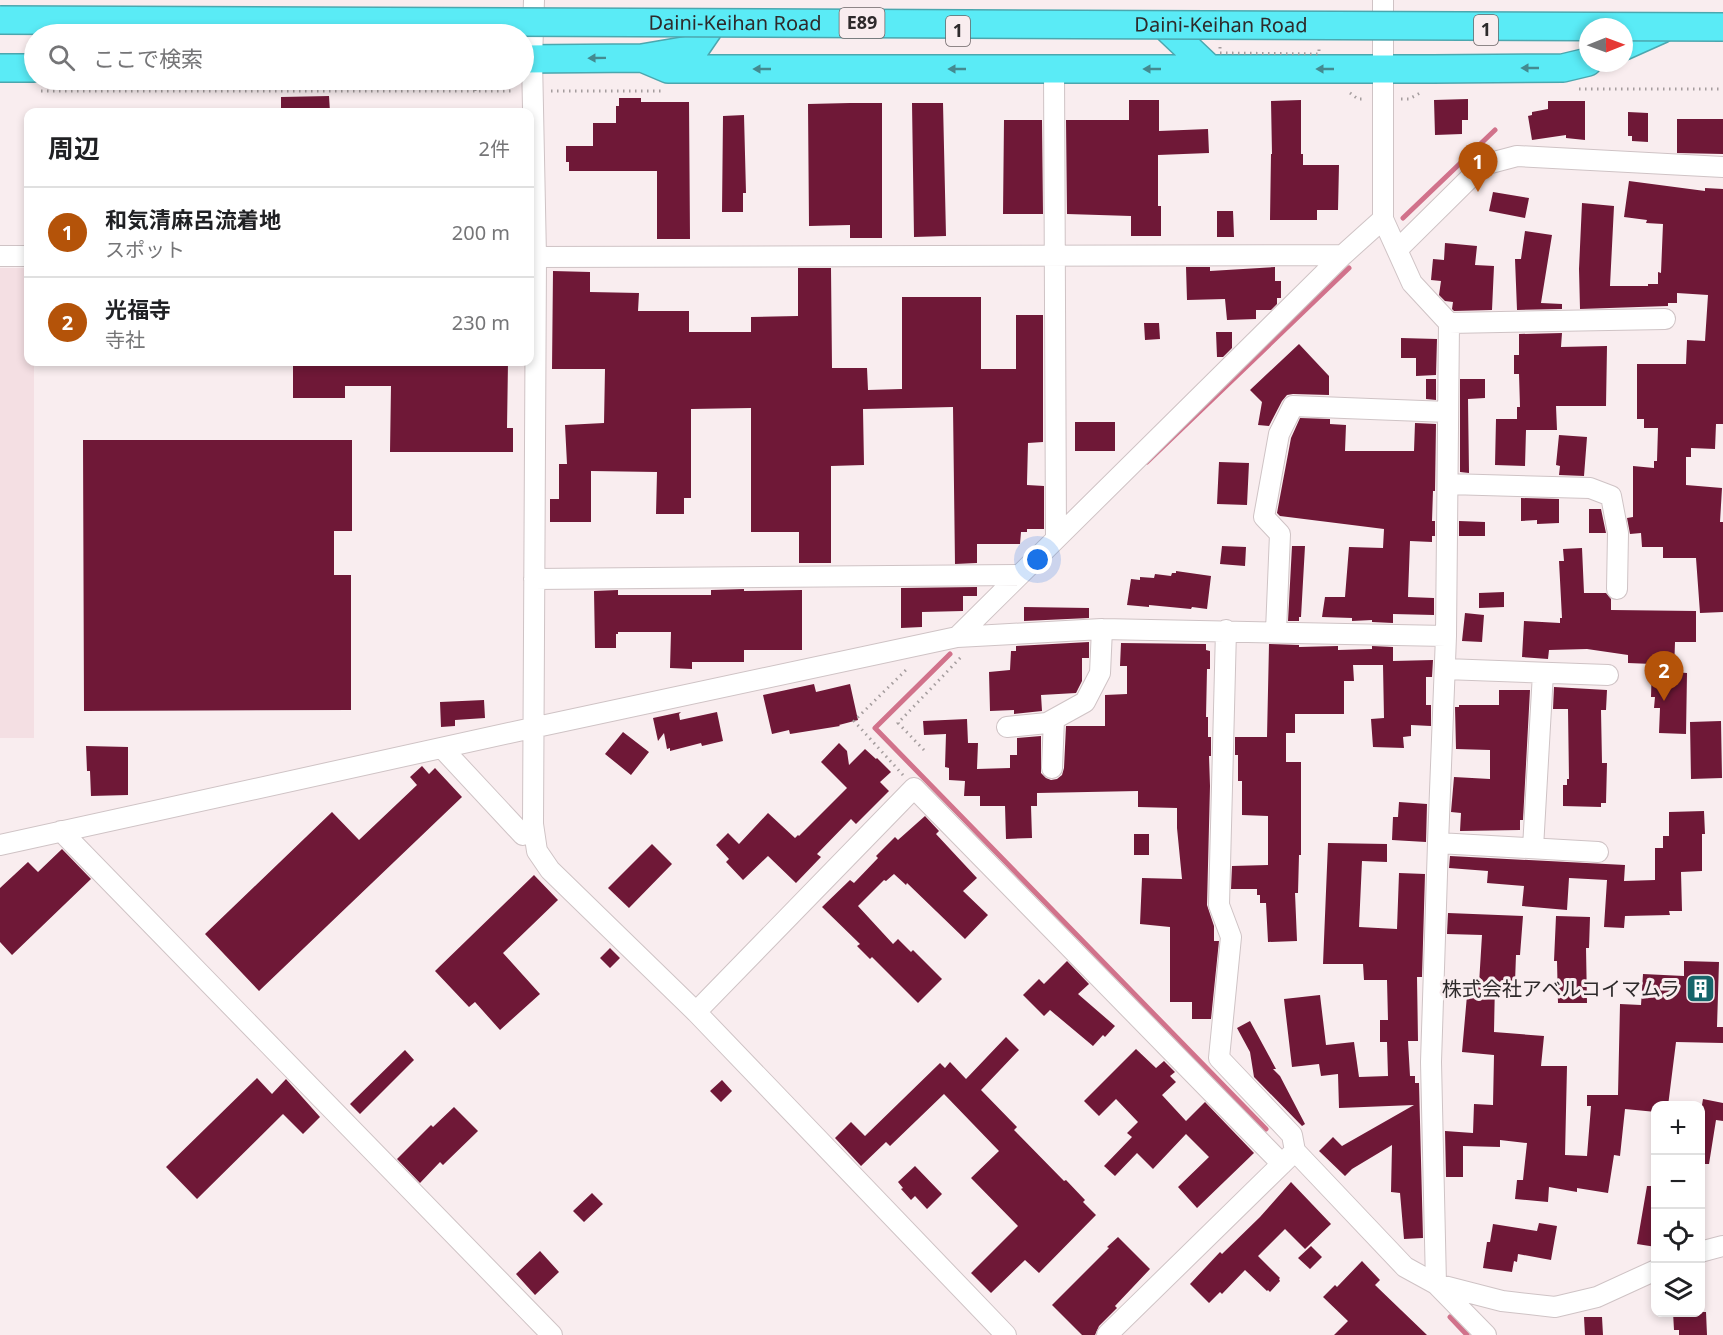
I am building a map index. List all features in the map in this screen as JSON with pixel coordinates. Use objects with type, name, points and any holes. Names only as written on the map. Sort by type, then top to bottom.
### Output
[{"type":"highway","name":"Daini-Keihan Road","points":[[0,20],[1723,28]]},
{"type":"highway","points":[[1633,29],[1723,28]]},
{"type":"highway","name":"1","points":[[534,31],[1579,29]]},
{"type":"highway","points":[[1633,42],[1662,29]]},
{"type":"highway","points":[[534,59],[642,58],[695,49],[708,30]]},
{"type":"highway","name":"1","points":[[0,31],[24,31]]},
{"type":"highway","points":[[1170,31],[1210,69]]},
{"type":"highway","points":[[642,58],[668,69],[1383,69],[1563,68],[1579,64]]},
{"type":"highway","points":[[0,68],[24,76]]},
{"type":"street","points":[[534,0],[534,31]]},
{"type":"street","points":[[1383,0],[1383,219],[1412,283],[1449,323],[1446,636],[1431,1062],[1436,1284],[1486,1335]]},
{"type":"street","points":[[1054,69],[1056,538]]},
{"type":"street","points":[[529,90],[529,108]]},
{"type":"street","points":[[1397,250],[1483,165],[1517,156],[1723,167]]},
{"type":"street","points":[[957,637],[1343,255],[1383,219]]},
{"type":"street","points":[[534,257],[1343,255]]},
{"type":"street","points":[[0,256],[24,256]]},
{"type":"street","points":[[1449,323],[1665,319]]},
{"type":"street","points":[[533,366],[532,728],[533,824],[537,851],[550,870],[696,1012],[1006,1335]]},
{"type":"street","points":[[1276,631],[1281,534],[1264,517],[1279,434],[1293,406],[1448,412]]},
{"type":"street","points":[[1448,484],[1590,488],[1611,496],[1618,533],[1617,590]]},
{"type":"street","points":[[534,579],[1020,574]]},
{"type":"street","points":[[0,844],[957,637],[1102,628],[1446,636]]},
{"type":"street","points":[[1007,728],[1047,723],[1085,702],[1100,674],[1102,628]]},
{"type":"street","points":[[1107,1335],[1288,1157],[1292,1135],[1219,1058],[1231,937],[1219,905],[1226,630]]},
{"type":"street","points":[[1445,669],[1608,675]]},
{"type":"street","points":[[1533,848],[1543,673]]},
{"type":"street","points":[[1052,768],[1054,719]]},
{"type":"street","points":[[442,748],[523,834]]},
{"type":"street","points":[[696,1012],[914,788],[1288,1157],[1405,1267],[1436,1284],[1502,1300],[1555,1307],[1597,1297],[1651,1272]]},
{"type":"street","points":[[61,831],[552,1335]]},
{"type":"street","points":[[1438,843],[1598,852]]},
{"type":"street","points":[[1705,1251],[1723,1246]]},
{"type":"path","points":[[438,90],[504,91]]},
{"type":"path","points":[[924,750],[898,723],[982,635]]},
{"type":"path","points":[[912,665],[854,721],[914,788]]},
{"type":"shaded area","points":[[0,268],[24,268],[24,366],[34,366],[34,738],[0,738]]},
{"type":"building","points":[[329,96],[330,108],[281,108],[281,97]]},
{"type":"building","points":[[619,98],[641,98],[641,102],[689,102],[690,239],[657,239],[657,171],[569,171],[569,162],[566,162],[566,146],[593,146],[593,123],[616,123],[616,106],[619,106]]},
{"type":"building","points":[[1468,99],[1468,120],[1462,120],[1462,134],[1435,135],[1434,100]]},
{"type":"building","points":[[1129,100],[1159,100],[1159,131],[1208,129],[1209,153],[1158,155],[1158,206],[1161,206],[1161,236],[1131,236],[1131,216],[1067,214],[1066,120],[1129,120]]},
{"type":"building","points":[[1301,100],[1303,165],[1339,165],[1338,210],[1317,210],[1317,220],[1270,220],[1271,101]]},
{"type":"building","points":[[1548,101],[1585,101],[1585,140],[1566,138],[1566,135],[1532,140],[1528,116],[1532,115],[1532,112],[1548,109]]},
{"type":"building","points":[[882,103],[882,238],[850,238],[850,225],[809,226],[808,104]]},
{"type":"building","points":[[912,103],[943,103],[946,236],[914,237]]},
{"type":"building","points":[[1628,112],[1648,113],[1648,142],[1632,141],[1632,136],[1628,136]]},
{"type":"building","points":[[744,115],[746,193],[743,193],[743,212],[722,212],[723,116]]},
{"type":"building","points":[[1677,119],[1723,119],[1723,154],[1677,153]]},
{"type":"building","points":[[1004,120],[1042,120],[1043,214],[1003,214]]},
{"type":"building","points":[[1629,181],[1705,191],[1705,188],[1723,189],[1723,424],[1716,424],[1715,449],[1691,448],[1691,457],[1686,457],[1686,485],[1722,488],[1720,522],[1723,522],[1723,612],[1700,613],[1696,558],[1663,558],[1663,547],[1642,547],[1641,533],[1630,534],[1627,518],[1633,517],[1633,466],[1654,468],[1654,461],[1657,461],[1658,428],[1644,428],[1644,419],[1637,419],[1637,364],[1686,364],[1687,340],[1705,341],[1708,295],[1677,293],[1677,303],[1668,303],[1668,306],[1580,309],[1582,203],[1614,206],[1610,286],[1658,284],[1658,272],[1661,273],[1663,224],[1646,223],[1647,220],[1624,217]]},
{"type":"building","points":[[1493,192],[1529,198],[1525,218],[1489,211]]},
{"type":"building","points":[[1217,211],[1233,211],[1234,237],[1217,237]]},
{"type":"building","points":[[1525,231],[1552,235],[1541,303],[1562,304],[1562,309],[1517,310],[1515,259],[1521,259]]},
{"type":"building","points":[[1445,243],[1477,246],[1475,265],[1494,266],[1492,310],[1454,311],[1453,302],[1445,301],[1439,295],[1441,281],[1431,280],[1433,259],[1444,260]]},
{"type":"building","points":[[1186,267],[1210,267],[1210,271],[1275,267],[1275,281],[1281,281],[1281,298],[1277,298],[1277,304],[1271,310],[1256,310],[1256,319],[1227,320],[1225,299],[1187,300]]},
{"type":"building","points":[[798,268],[831,268],[832,368],[867,368],[868,390],[902,389],[902,297],[981,297],[981,369],[1016,369],[1016,315],[1043,315],[1043,442],[1028,443],[1027,485],[1044,486],[1044,529],[1027,529],[1027,532],[1021,532],[1020,544],[977,544],[977,563],[955,564],[953,407],[863,409],[864,465],[831,466],[831,563],[799,563],[799,532],[751,532],[751,408],[691,409],[691,498],[684,498],[684,514],[656,514],[657,472],[591,471],[591,522],[550,522],[550,499],[559,499],[559,464],[567,464],[565,425],[604,423],[605,369],[552,369],[553,271],[590,272],[590,292],[639,293],[638,311],[689,311],[689,332],[751,332],[751,317],[798,316]]},
{"type":"building","points":[[1144,323],[1159,323],[1160,339],[1145,340]]},
{"type":"building","points":[[1216,332],[1232,332],[1232,348],[1223,357],[1217,357]]},
{"type":"building","points":[[1562,333],[1561,347],[1607,346],[1606,406],[1556,406],[1557,430],[1526,430],[1525,466],[1495,465],[1496,419],[1517,419],[1517,407],[1520,407],[1519,374],[1514,374],[1514,355],[1519,355],[1519,334]]},
{"type":"building","points":[[1401,338],[1437,339],[1436,375],[1416,376],[1416,358],[1401,358]]},
{"type":"building","points":[[1299,344],[1329,376],[1329,395],[1287,395],[1269,426],[1258,425],[1262,402],[1250,390]]},
{"type":"building","points":[[293,366],[508,366],[507,428],[513,428],[513,452],[390,452],[391,386],[345,386],[345,398],[293,398]]},
{"type":"building","points":[[1426,379],[1436,379],[1436,400],[1426,399]]},
{"type":"building","points":[[1460,379],[1485,379],[1485,398],[1468,399],[1469,473],[1460,472]]},
{"type":"building","points":[[1300,418],[1330,419],[1330,424],[1346,425],[1345,451],[1414,451],[1415,423],[1436,424],[1432,521],[1435,521],[1435,536],[1432,536],[1432,542],[1410,541],[1408,597],[1434,598],[1434,615],[1393,614],[1393,623],[1322,617],[1325,597],[1345,597],[1349,547],[1383,548],[1384,529],[1280,516],[1277,513],[1291,438]]},
{"type":"building","points":[[1075,422],[1115,422],[1115,451],[1075,451]]},
{"type":"building","points":[[1559,435],[1587,437],[1584,476],[1559,475],[1560,466],[1556,465]]},
{"type":"building","points":[[83,440],[352,440],[352,531],[334,531],[334,575],[351,575],[351,710],[84,711]]},
{"type":"building","points":[[1219,462],[1249,463],[1247,505],[1217,504]]},
{"type":"building","points":[[1521,498],[1559,499],[1559,523],[1537,524],[1537,520],[1521,521]]},
{"type":"building","points":[[1589,509],[1601,509],[1606,533],[1589,533]]},
{"type":"building","points":[[1459,521],[1485,522],[1485,536],[1459,536]]},
{"type":"building","points":[[1222,546],[1246,547],[1245,566],[1220,564]]},
{"type":"building","points":[[1292,546],[1305,546],[1299,621],[1288,621]]},
{"type":"building","points":[[1582,548],[1584,593],[1606,593],[1611,599],[1611,610],[1696,611],[1696,642],[1675,642],[1674,672],[1687,673],[1686,734],[1659,733],[1660,708],[1654,708],[1655,697],[1651,697],[1652,664],[1628,663],[1628,655],[1587,649],[1549,650],[1548,659],[1522,657],[1524,621],[1560,623],[1560,618],[1562,618],[1559,561],[1564,561],[1563,549]]},
{"type":"building","points":[[1176,571],[1211,576],[1207,609],[1127,605],[1131,579],[1154,578],[1155,574],[1171,576]]},
{"type":"building","points":[[977,587],[977,596],[963,596],[963,611],[922,612],[922,627],[901,628],[901,588]]},
{"type":"building","points":[[744,589],[744,591],[802,590],[802,650],[744,650],[744,662],[692,662],[692,669],[670,668],[671,632],[618,632],[616,648],[595,648],[594,591],[618,590],[618,595],[711,595],[711,590]]},
{"type":"building","points":[[1504,592],[1504,607],[1479,608],[1479,593]]},
{"type":"building","points":[[1024,607],[1089,608],[1089,618],[1024,621]]},
{"type":"building","points":[[1465,613],[1484,615],[1482,642],[1462,641]]},
{"type":"building","points":[[1089,642],[1089,658],[1082,658],[1082,681],[1076,693],[1041,695],[1042,711],[1014,714],[1014,710],[990,711],[989,672],[1010,670],[1011,651],[1016,651],[1016,646]]},
{"type":"building","points":[[1121,643],[1206,644],[1206,650],[1210,651],[1210,669],[1207,669],[1206,717],[1208,717],[1208,737],[1211,737],[1207,905],[1214,926],[1214,941],[1219,941],[1211,1019],[1192,1019],[1192,1002],[1170,1002],[1170,927],[1140,924],[1142,878],[1182,879],[1177,808],[1138,807],[1138,791],[1037,793],[1037,806],[1031,806],[1032,838],[1006,839],[1005,806],[980,806],[980,796],[964,796],[965,781],[949,780],[949,768],[945,767],[946,734],[924,735],[923,721],[967,719],[968,743],[978,743],[977,769],[1010,768],[1010,755],[1017,755],[1017,738],[1041,736],[1041,773],[1051,780],[1057,779],[1062,775],[1064,768],[1066,726],[1105,726],[1105,695],[1127,694],[1127,666],[1120,666]]},
{"type":"building","points":[[1269,644],[1299,645],[1299,647],[1338,646],[1338,650],[1372,649],[1372,646],[1393,647],[1393,661],[1433,660],[1432,677],[1426,677],[1426,705],[1431,705],[1431,726],[1411,725],[1411,736],[1403,737],[1404,748],[1373,747],[1371,719],[1384,718],[1383,665],[1353,665],[1354,681],[1344,681],[1344,714],[1295,714],[1295,733],[1286,733],[1286,762],[1301,762],[1301,855],[1299,855],[1298,893],[1295,893],[1297,941],[1268,942],[1266,903],[1260,903],[1257,889],[1231,889],[1232,866],[1268,865],[1268,816],[1242,815],[1242,781],[1238,781],[1235,737],[1267,737]]},
{"type":"building","points":[[814,684],[816,692],[850,684],[858,720],[840,726],[790,734],[789,730],[772,734],[763,695]]},
{"type":"building","points":[[1554,687],[1607,690],[1606,710],[1601,710],[1602,763],[1607,763],[1606,803],[1601,803],[1601,807],[1563,806],[1563,785],[1567,785],[1567,779],[1569,779],[1568,709],[1553,709]]},
{"type":"building","points":[[1499,690],[1530,690],[1523,820],[1520,820],[1520,830],[1460,831],[1461,813],[1451,812],[1454,777],[1490,779],[1490,750],[1456,749],[1455,707],[1459,705],[1499,705]]},
{"type":"building","points":[[484,700],[485,718],[455,720],[455,726],[441,727],[440,702]]},
{"type":"building","points":[[681,712],[680,720],[717,712],[723,741],[702,746],[701,743],[670,751],[670,748],[667,749],[664,733],[658,741],[653,718]]},
{"type":"building","points":[[1721,721],[1722,778],[1691,779],[1690,722]]},
{"type":"building","points":[[623,732],[649,752],[631,775],[605,754]]},
{"type":"building","points":[[839,743],[847,751],[849,765],[865,749],[877,758],[891,772],[880,782],[889,791],[856,824],[851,819],[817,854],[821,857],[796,883],[768,856],[743,880],[726,862],[729,859],[716,845],[728,833],[739,844],[768,813],[795,838],[799,836],[847,788],[821,762]]},
{"type":"building","points":[[86,746],[128,747],[128,795],[91,796]]},
{"type":"building","points":[[422,766],[429,774],[435,768],[462,797],[259,991],[205,934],[332,812],[359,840],[417,785],[410,777]]},
{"type":"building","points":[[1399,802],[1427,804],[1426,842],[1392,840],[1393,817],[1398,817]]},
{"type":"building","points":[[1704,811],[1702,871],[1681,872],[1682,911],[1669,911],[1670,915],[1625,916],[1624,928],[1604,927],[1607,880],[1569,878],[1567,910],[1522,906],[1524,886],[1487,883],[1488,871],[1449,868],[1450,856],[1625,865],[1624,881],[1655,880],[1655,848],[1663,848],[1663,836],[1669,836],[1669,812]]},
{"type":"building","points":[[925,816],[939,831],[936,834],[977,878],[963,891],[988,915],[965,939],[907,883],[906,885],[894,874],[886,881],[884,880],[858,906],[893,944],[898,939],[911,952],[913,950],[942,979],[918,1003],[872,957],[870,959],[857,946],[860,944],[822,907],[850,880],[854,883],[895,837],[898,840]]},
{"type":"building","points":[[1134,834],[1149,834],[1149,855],[1134,855]]},
{"type":"building","points":[[1328,843],[1387,844],[1387,862],[1362,861],[1359,927],[1397,929],[1399,873],[1425,874],[1422,977],[1417,977],[1418,1041],[1408,1041],[1410,1076],[1415,1076],[1415,1083],[1419,1083],[1423,1238],[1404,1239],[1400,1193],[1391,1192],[1392,1145],[1352,1169],[1345,1176],[1319,1151],[1333,1137],[1342,1146],[1414,1105],[1339,1108],[1338,1074],[1321,1076],[1319,1064],[1292,1067],[1284,999],[1320,995],[1326,1045],[1354,1042],[1359,1077],[1388,1076],[1387,1042],[1380,1042],[1380,1020],[1388,1020],[1387,980],[1364,980],[1363,964],[1323,964]]},
{"type":"building","points":[[652,844],[672,864],[629,908],[608,888]]},
{"type":"building","points":[[62,849],[91,879],[12,955],[0,942],[0,888],[28,862],[38,872]]},
{"type":"building","points":[[534,875],[558,900],[503,953],[540,994],[500,1030],[475,1002],[469,1007],[435,971]]},
{"type":"building","points":[[1448,913],[1523,916],[1520,955],[1516,955],[1515,982],[1495,982],[1494,1032],[1544,1036],[1541,1066],[1567,1066],[1565,1155],[1587,1156],[1591,1106],[1587,1106],[1587,1095],[1618,1095],[1620,1004],[1641,1005],[1643,974],[1684,976],[1684,961],[1719,962],[1717,1027],[1723,1027],[1723,1043],[1676,1042],[1669,1101],[1651,1101],[1651,1112],[1625,1109],[1620,1156],[1614,1155],[1608,1193],[1577,1188],[1577,1192],[1549,1187],[1548,1202],[1515,1199],[1517,1180],[1523,1180],[1527,1143],[1500,1140],[1500,1147],[1463,1146],[1463,1177],[1446,1177],[1445,1131],[1473,1133],[1474,1104],[1493,1105],[1494,1055],[1462,1052],[1468,984],[1479,984],[1482,935],[1447,934]]},
{"type":"building","points":[[1556,916],[1590,917],[1589,948],[1586,948],[1587,1003],[1558,1003],[1557,961],[1554,961]]},
{"type":"building","points":[[610,948],[620,958],[610,968],[600,958]]},
{"type":"building","points":[[1067,961],[1089,984],[1078,994],[1115,1026],[1093,1046],[1050,1010],[1044,1016],[1023,995],[1039,979],[1044,984]]},
{"type":"building","points":[[1250,1021],[1276,1069],[1273,1069],[1280,1076],[1305,1124],[1302,1126],[1254,1077],[1250,1052],[1237,1028]]},
{"type":"building","points":[[1006,1037],[1019,1050],[981,1090],[1017,1127],[1014,1130],[1064,1181],[1066,1180],[1096,1215],[1039,1273],[1025,1260],[991,1293],[971,1273],[1018,1226],[971,1178],[999,1151],[944,1094],[890,1146],[886,1142],[861,1166],[835,1138],[851,1122],[865,1136],[940,1063],[945,1068],[950,1062],[966,1079]]},
{"type":"building","points":[[1136,1049],[1156,1068],[1164,1061],[1175,1072],[1170,1076],[1176,1082],[1162,1095],[1186,1121],[1205,1102],[1254,1153],[1197,1208],[1178,1187],[1209,1157],[1186,1134],[1153,1169],[1137,1153],[1115,1176],[1104,1166],[1132,1137],[1127,1133],[1138,1122],[1116,1099],[1099,1116],[1084,1101]]},
{"type":"building","points":[[405,1050],[414,1060],[360,1114],[350,1104]]},
{"type":"building","points":[[257,1078],[272,1094],[286,1079],[320,1117],[303,1134],[283,1114],[197,1199],[166,1167]]},
{"type":"building","points":[[722,1080],[732,1091],[721,1102],[710,1091]]},
{"type":"building","points":[[1703,1099],[1723,1103],[1723,1121],[1716,1120],[1709,1164],[1705,1164],[1705,1101]]},
{"type":"building","points":[[454,1107],[478,1131],[443,1165],[440,1162],[420,1183],[397,1159],[431,1125],[433,1127]]},
{"type":"building","points":[[915,1166],[942,1194],[927,1209],[915,1196],[911,1200],[898,1182]]},
{"type":"building","points":[[1291,1182],[1331,1224],[1305,1249],[1285,1229],[1258,1256],[1280,1278],[1270,1292],[1245,1270],[1222,1294],[1220,1292],[1209,1303],[1190,1284],[1220,1252],[1222,1254],[1260,1217]]},
{"type":"building","points":[[1647,1186],[1651,1186],[1651,1246],[1637,1244]]},
{"type":"building","points":[[592,1193],[603,1204],[584,1222],[573,1211]]},
{"type":"building","points":[[1539,1223],[1557,1226],[1551,1260],[1518,1254],[1512,1272],[1483,1268],[1487,1242],[1490,1242],[1493,1224],[1537,1231]]},
{"type":"building","points":[[1118,1237],[1150,1269],[1115,1306],[1117,1308],[1099,1326],[1095,1335],[1082,1335],[1052,1305]]},
{"type":"building","points":[[1311,1246],[1322,1257],[1310,1269],[1298,1258]]},
{"type":"building","points":[[540,1251],[559,1272],[535,1295],[516,1274]]},
{"type":"building","points":[[1362,1261],[1380,1280],[1375,1285],[1427,1335],[1334,1335],[1348,1321],[1323,1297],[1335,1285],[1337,1287]]},
{"type":"building","points":[[1706,1312],[1707,1335],[1679,1335],[1679,1330],[1674,1330],[1673,1317],[1705,1317]]},
{"type":"building","points":[[1584,1317],[1602,1317],[1603,1335],[1585,1335]]},
{"type":"waterway","points":[[1403,218],[1495,130]]},
{"type":"waterway","points":[[1147,462],[1349,268]]},
{"type":"waterway","points":[[950,654],[875,728],[1266,1129]]},
{"type":"waterway","points":[[1450,1317],[1467,1335]]},
{"type":"place","name":"和気清麻呂流着地","points":[[1478,192]]},
{"type":"place","name":"光福寺","points":[[1664,701]]},
{"type":"place","name":"株式会社アベルコイマムラ","points":[[1701,989]]}]
